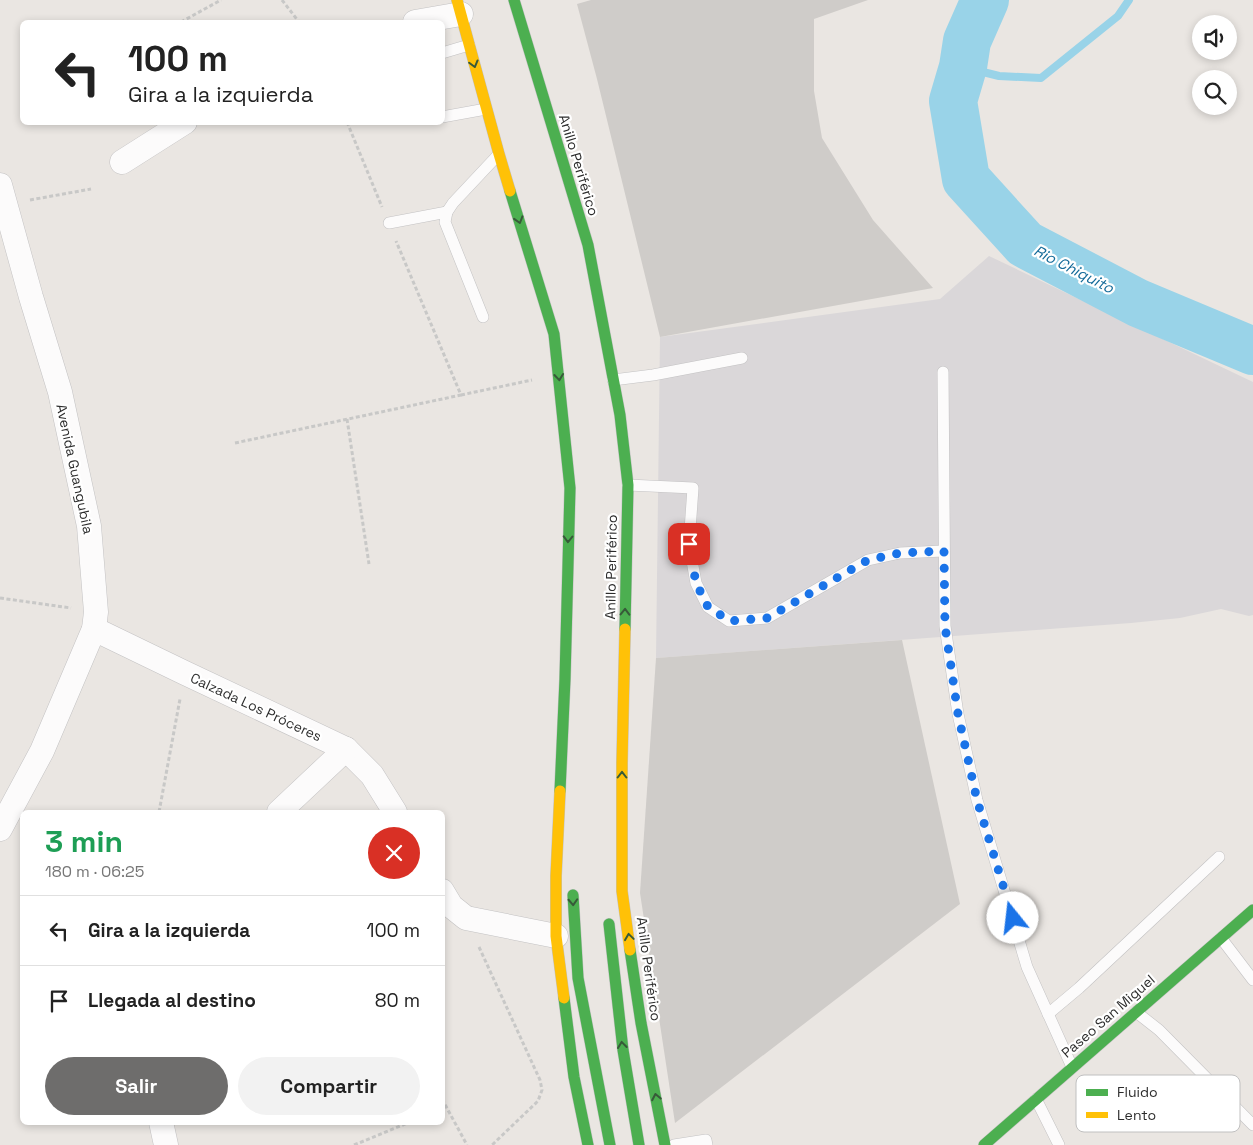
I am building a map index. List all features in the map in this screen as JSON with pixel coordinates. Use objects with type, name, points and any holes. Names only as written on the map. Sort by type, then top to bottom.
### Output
[{"type":"main road","name":"Anillo Periférico","points":[[514,0],[588,245],[620,415],[628,485],[622,762],[622,891],[641,1023],[665,1145]]},
{"type":"main road","points":[[459,7],[499,154],[554,334],[570,488],[565,680],[556,876],[556,936],[574,1077],[588,1145]]},
{"type":"main road","points":[[615,468],[620,415]]},
{"type":"main road","points":[[570,488],[580,521]]},
{"type":"main road","points":[[573,881],[572,899],[578,978],[610,1145]]},
{"type":"main road","name":"Paseo San Miguel","points":[[984,1145],[1253,910]]},
{"type":"main road","points":[[609,914],[609,933],[623,1050],[639,1145]]},
{"type":"street","points":[[421,20],[459,7]]},
{"type":"street","points":[[122,162],[180,125]]},
{"type":"street","name":"Avenida Guangubila","points":[[0,829],[42,751],[95,621],[89,526],[60,392],[2,198]]},
{"type":"street","name":"Calzada Los Próceres","points":[[95,621],[185,673],[346,749],[372,775],[394,810]]},
{"type":"street","points":[[281,810],[346,749]]},
{"type":"street","points":[[445,896],[451,906],[466,918],[556,936]]},
{"type":"street","points":[[162,1125],[166,1145]]},
{"type":"lane","points":[[445,53],[469,45]]},
{"type":"lane","points":[[445,117],[486,109]]},
{"type":"lane","points":[[483,317],[445,222],[447,212],[453,203],[499,154]]},
{"type":"lane","points":[[389,223],[447,212]]},
{"type":"lane","points":[[614,380],[653,375],[742,358]]},
{"type":"lane","points":[[942,372],[945,626],[958,714],[975,790],[1027,967],[1072,1067]]},
{"type":"lane","points":[[628,485],[693,488],[689,544],[696,583],[708,607],[730,621],[767,618],[868,560],[900,553],[944,551]]},
{"type":"lane","points":[[1048,1014],[1079,988],[1219,856]]},
{"type":"lane","points":[[1221,938],[1253,980]]},
{"type":"lane","points":[[1136,1012],[1160,1030],[1204,1075]]},
{"type":"lane","points":[[1036,1099],[1059,1145]]},
{"type":"lane","points":[[1240,1112],[1253,1125]]},
{"type":"lane","points":[[674,1145],[706,1140],[707,1145]]},
{"type":"path","points":[[185,20],[221,0]]},
{"type":"path","points":[[282,0],[297,20]]},
{"type":"path","points":[[348,125],[462,395]]},
{"type":"path","points":[[2,198],[91,189]]},
{"type":"path","points":[[235,443],[558,374]]},
{"type":"path","points":[[347,419],[369,564]]},
{"type":"path","points":[[0,598],[95,621]]},
{"type":"path","points":[[159,810],[185,673]]},
{"type":"path","points":[[466,918],[540,1080],[542,1090],[538,1101],[492,1145]]},
{"type":"path","points":[[445,1108],[467,1145]]},
{"type":"path","points":[[354,1145],[403,1125]]},
{"type":"shaded area","points":[[989,256],[1253,382],[1253,615],[1249,616],[1221,609],[1180,618],[1131,623],[656,658],[660,337],[940,299]]},
{"type":"building","points":[[591,0],[868,0],[814,19],[814,91],[822,138],[873,220],[933,288],[660,337],[577,4]]},
{"type":"building","points":[[902,640],[960,904],[675,1123],[640,893],[656,658]]},
{"type":"waterway","name":"Rio Chiquito","points":[[985,0],[967,41],[963,67],[953,101],[966,179],[1025,244],[1138,303],[1253,351]]},
{"type":"waterway","points":[[963,67],[999,76],[1041,78],[1118,16],[1129,0]]},
{"type":"traffic: fast","points":[[514,0],[588,245],[620,415],[628,485],[625,629]]},
{"type":"traffic: fast","points":[[510,191],[554,334],[570,488],[560,791]]},
{"type":"traffic: fast","points":[[573,895],[578,978],[610,1145]]},
{"type":"traffic: fast","points":[[984,1145],[1253,910]]},
{"type":"traffic: fast","points":[[609,924],[623,1050],[639,1145]]},
{"type":"traffic: fast","points":[[630,950],[641,1023],[665,1145]]},
{"type":"traffic: fast","points":[[564,998],[574,1077],[588,1145]]},
{"type":"traffic: slow","points":[[457,0],[510,191]]},
{"type":"traffic: slow","points":[[625,629],[622,891],[630,950]]},
{"type":"traffic: slow","points":[[560,791],[556,876],[556,936],[564,998]]},
{"type":"route","points":[[689,544],[696,583],[708,607],[730,621],[767,618],[868,560],[900,553],[944,551],[945,626],[958,714],[977,800],[1013,918]]}]
